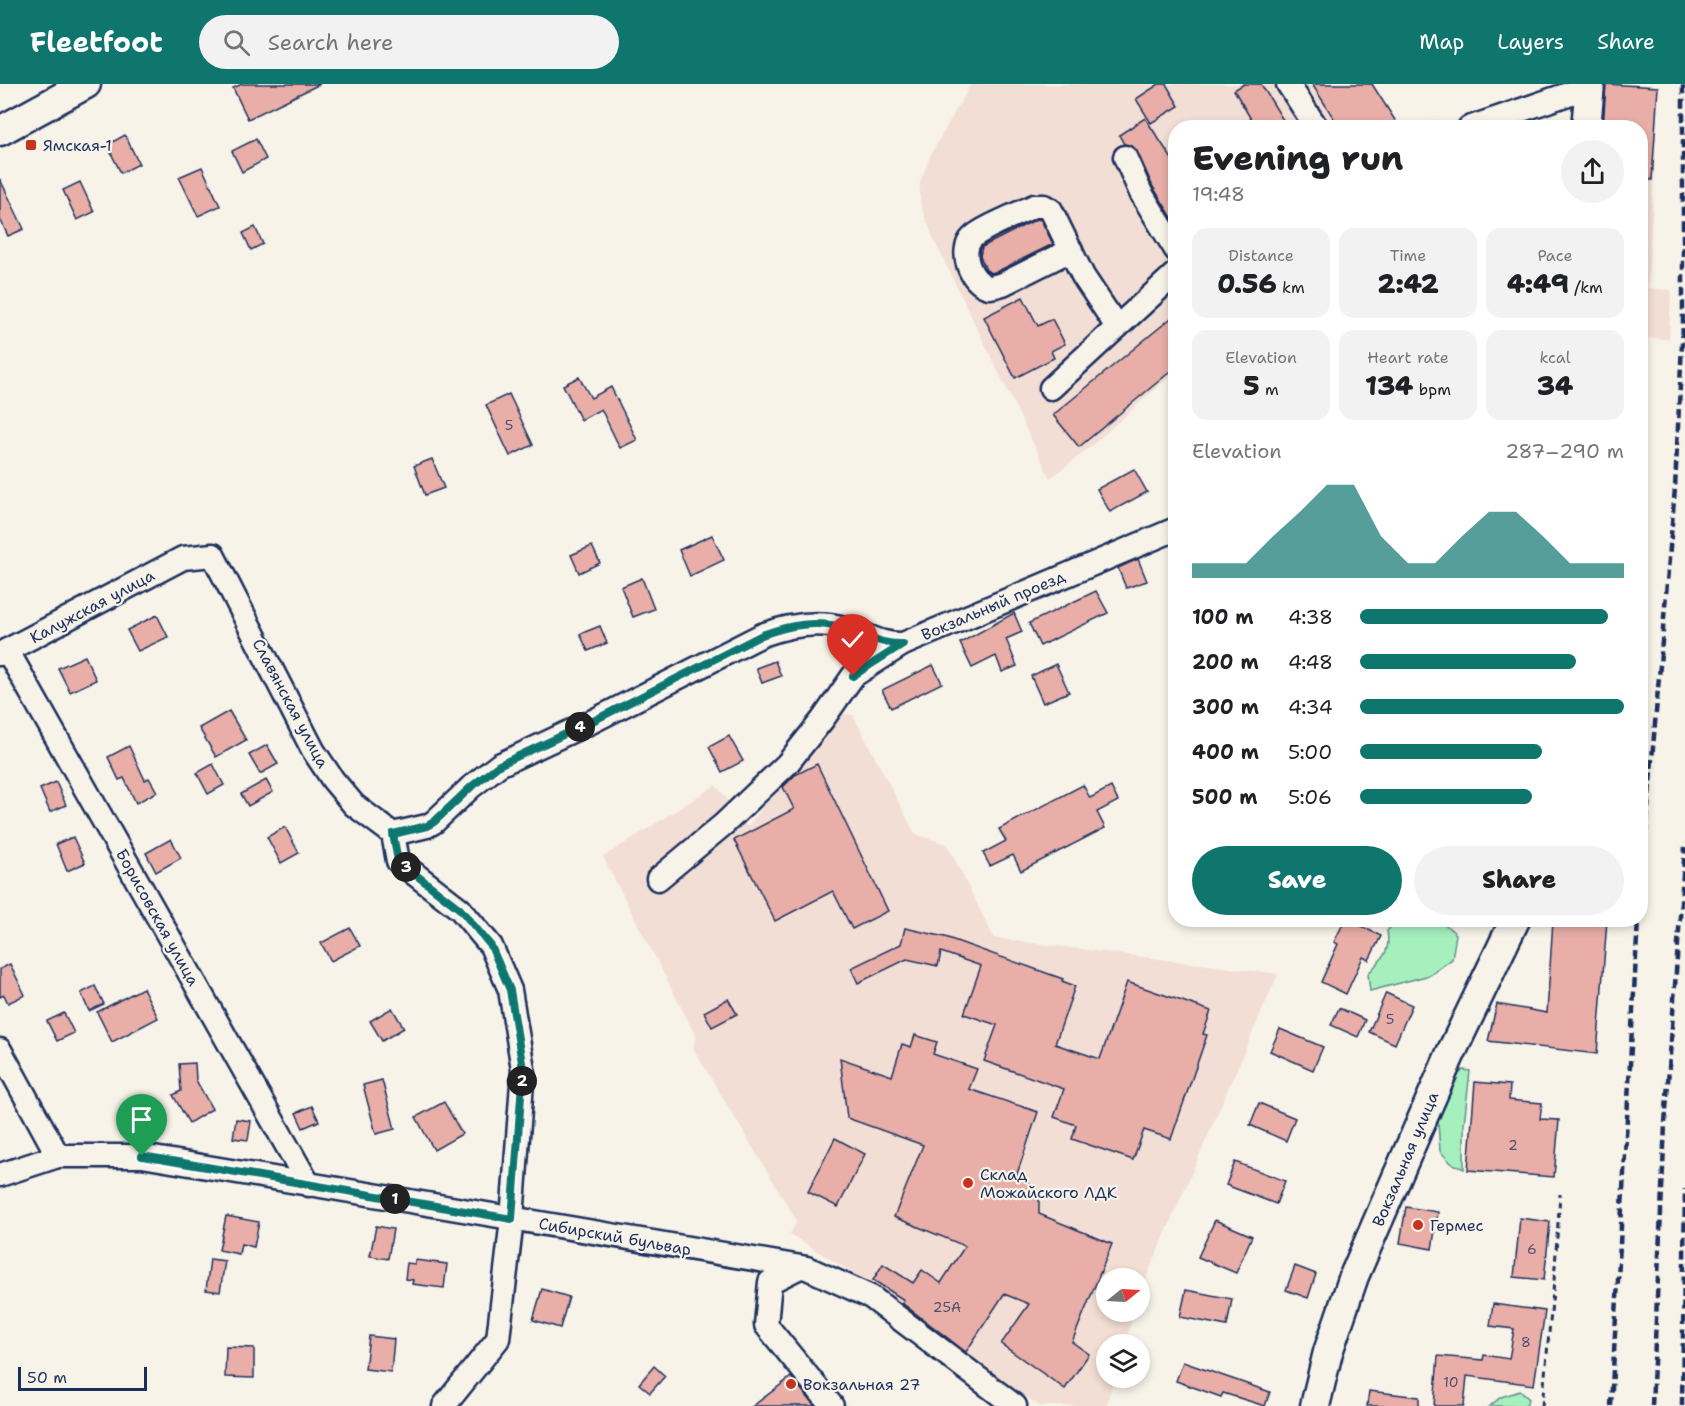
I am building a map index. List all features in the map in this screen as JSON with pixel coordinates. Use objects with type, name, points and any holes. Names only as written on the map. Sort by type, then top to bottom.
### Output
[{"type":"main road","points":[[0,131],[86,84]]},
{"type":"main road","points":[[1587,120],[1589,88]]},
{"type":"main road","name":"Вокзальная улица","points":[[1315,1406],[1328,1352],[1354,1276],[1450,1055],[1512,927]]},
{"type":"street","points":[[1288,84],[1312,120]]},
{"type":"street","points":[[1492,120],[1589,88]]},
{"type":"street","points":[[1125,157],[1141,193],[1168,237]]},
{"type":"street","points":[[1071,250],[1003,284],[990,287],[980,283],[965,256],[966,245],[974,236],[1034,206],[1044,206],[1051,210],[1071,250],[1083,276],[1117,327]]},
{"type":"street","points":[[1051,388],[1168,280]]},
{"type":"street","name":"Вокзальный проезд","points":[[393,834],[427,826],[434,822],[471,787],[499,765],[770,632],[791,626],[817,624],[843,628],[881,643],[903,644],[1168,532]]},
{"type":"street","name":"Славянская улица","points":[[183,558],[213,555],[313,750],[333,780],[354,805],[393,834]]},
{"type":"street","name":"Калужская улица","points":[[4,652],[183,558]]},
{"type":"street","points":[[658,879],[724,824],[787,764],[823,719],[853,676],[903,644]]},
{"type":"street","name":"Борисовская улица","points":[[4,652],[309,1185]]},
{"type":"street","points":[[393,834],[398,861],[460,909],[491,946],[510,990],[523,1069],[512,1219],[498,1339],[444,1406]]},
{"type":"street","points":[[0,1050],[58,1156]]},
{"type":"street","name":"Сибирский бульвар","points":[[0,1175],[58,1156],[142,1156],[807,1268],[871,1297],[1015,1406]]},
{"type":"street","points":[[800,1267],[770,1282],[766,1325],[832,1406]]},
{"type":"path","points":[[1542,1406],[1560,1194]]},
{"type":"shaded area","points":[[971,84],[1373,84],[1395,120],[1168,120],[1168,378],[1082,454],[1050,478],[934,240],[920,203],[920,182],[931,154]]},
{"type":"shaded area","points":[[1597,84],[1658,87],[1648,288],[1648,120],[1595,120]]},
{"type":"shaded area","points":[[1648,288],[1671,290],[1669,339],[1648,338]]},
{"type":"shaded area","points":[[838,713],[853,715],[915,834],[947,844],[994,938],[1278,974],[1150,1269],[1096,1268],[1096,1322],[1131,1322],[1128,1334],[1096,1334],[1096,1388],[1112,1388],[1106,1406],[1039,1406],[972,1358],[897,1310],[901,1303],[790,1234],[797,1221],[693,1048],[696,1036],[603,857],[716,785],[748,827],[781,782]]},
{"type":"green space","points":[[1391,927],[1448,927],[1456,934],[1452,959],[1430,975],[1370,991],[1368,974],[1384,955],[1388,945],[1387,931]]},
{"type":"green space","points":[[1463,1070],[1470,1071],[1464,1124],[1464,1169],[1451,1163],[1440,1151],[1438,1122],[1450,1083]]},
{"type":"green space","points":[[1520,1391],[1529,1399],[1526,1406],[1490,1406],[1501,1397]]},
{"type":"building","points":[[242,84],[320,84],[248,119],[233,88]]},
{"type":"building","points":[[1159,84],[1166,84],[1179,106],[1151,123],[1136,99]]},
{"type":"building","points":[[1244,84],[1261,84],[1283,120],[1251,120],[1234,90]]},
{"type":"building","points":[[1312,84],[1372,84],[1395,120],[1335,120]]},
{"type":"building","points":[[1606,84],[1658,87],[1652,180],[1648,180],[1648,120],[1604,120]]},
{"type":"building","points":[[1145,118],[1168,153],[1168,211],[1153,187],[1137,151],[1132,146],[1124,144],[1119,135]]},
{"type":"building","points":[[125,135],[139,164],[121,173],[107,145]]},
{"type":"building","points":[[256,139],[266,159],[242,172],[232,151]]},
{"type":"building","points":[[202,167],[220,206],[198,216],[179,177]]},
{"type":"building","points":[[0,179],[24,229],[8,236],[0,219]]},
{"type":"building","points":[[80,182],[94,212],[77,220],[63,190]]},
{"type":"building","points":[[1037,219],[1041,220],[1053,244],[998,271],[991,273],[986,270],[980,256],[982,247]]},
{"type":"building","points":[[255,227],[263,244],[251,250],[243,233]]},
{"type":"building","points":[[1023,297],[1038,326],[1052,319],[1065,344],[1051,351],[1054,358],[1015,378],[984,317]]},
{"type":"building","points":[[1168,321],[1168,374],[1079,447],[1053,415]]},
{"type":"building","points":[[579,377],[591,398],[611,387],[637,440],[620,448],[601,409],[581,420],[563,385]]},
{"type":"building","points":[[509,394],[533,445],[510,456],[486,405]]},
{"type":"building","points":[[432,459],[444,488],[425,495],[414,466]]},
{"type":"building","points":[[1134,469],[1147,492],[1110,512],[1097,489]]},
{"type":"building","points":[[712,535],[724,560],[690,576],[679,550]]},
{"type":"building","points":[[592,546],[600,563],[579,573],[571,555]]},
{"type":"building","points":[[1138,559],[1147,581],[1126,588],[1118,568]]},
{"type":"building","points":[[642,578],[654,609],[633,617],[621,587]]},
{"type":"building","points":[[1096,591],[1108,613],[1040,646],[1029,623]]},
{"type":"building","points":[[1014,613],[1022,632],[1006,639],[1017,666],[1002,672],[996,656],[972,668],[960,643]]},
{"type":"building","points":[[157,615],[168,637],[138,651],[127,630]]},
{"type":"building","points":[[600,626],[607,643],[588,651],[580,634]]},
{"type":"building","points":[[85,656],[96,680],[70,692],[58,668]]},
{"type":"building","points":[[775,661],[781,676],[762,683],[756,668]]},
{"type":"building","points":[[1056,664],[1069,692],[1043,703],[1031,676]]},
{"type":"building","points":[[933,665],[942,683],[891,708],[882,690]]},
{"type":"building","points":[[229,711],[246,740],[216,757],[199,728]]},
{"type":"building","points":[[729,736],[743,761],[722,772],[709,747]]},
{"type":"building","points":[[267,745],[278,764],[260,774],[249,755]]},
{"type":"building","points":[[129,746],[145,780],[149,778],[157,792],[136,803],[124,778],[119,780],[108,757]]},
{"type":"building","points":[[213,764],[224,785],[208,794],[197,773]]},
{"type":"building","points":[[817,764],[888,911],[852,929],[833,891],[775,921],[734,840],[794,809],[783,787],[795,775]]},
{"type":"building","points":[[266,780],[273,792],[248,806],[241,794]]},
{"type":"building","points":[[56,782],[66,805],[50,812],[40,789]]},
{"type":"building","points":[[1083,785],[1090,798],[1111,787],[1118,801],[1097,812],[1105,828],[1021,871],[1013,855],[990,866],[983,853],[1006,841],[999,829]]},
{"type":"building","points":[[285,827],[299,853],[281,863],[267,837]]},
{"type":"building","points":[[73,837],[85,863],[67,871],[56,844]]},
{"type":"building","points":[[171,839],[181,858],[156,872],[146,853]]},
{"type":"building","points":[[1342,927],[1363,927],[1381,936],[1369,960],[1363,957],[1346,994],[1321,982],[1338,944],[1334,942]]},
{"type":"building","points":[[1553,927],[1606,927],[1597,1054],[1488,1041],[1497,1004],[1547,1013]]},
{"type":"building","points":[[350,928],[360,946],[331,961],[321,943]]},
{"type":"building","points":[[905,928],[945,937],[1063,979],[1062,981],[1075,986],[1055,1044],[1100,1059],[1127,982],[1211,1011],[1203,1034],[1207,1035],[1171,1139],[1144,1130],[1133,1160],[1072,1139],[1076,1125],[1054,1117],[1064,1089],[984,1061],[997,1025],[964,1014],[981,966],[941,952],[938,966],[907,959],[858,983],[851,968],[901,944]]},
{"type":"building","points":[[10,964],[25,995],[8,1003],[4,995],[0,997],[0,969]]},
{"type":"building","points":[[95,986],[104,1004],[89,1011],[81,993]]},
{"type":"building","points":[[143,988],[158,1018],[112,1042],[97,1012]]},
{"type":"building","points":[[1386,993],[1412,1005],[1395,1044],[1369,1032]]},
{"type":"building","points":[[728,999],[737,1014],[712,1027],[704,1012]]},
{"type":"building","points":[[392,1008],[404,1028],[382,1041],[370,1021]]},
{"type":"building","points":[[1339,1008],[1365,1020],[1358,1037],[1331,1025]]},
{"type":"building","points":[[64,1013],[74,1033],[57,1041],[47,1021]]},
{"type":"building","points":[[1280,1029],[1323,1047],[1313,1070],[1270,1051]]},
{"type":"building","points":[[915,1035],[937,1042],[933,1054],[977,1069],[969,1089],[1038,1112],[1017,1174],[1039,1192],[1039,1214],[1112,1244],[1102,1268],[1096,1268],[1096,1283],[1072,1342],[1089,1354],[1065,1389],[1001,1344],[1029,1304],[1004,1294],[966,1352],[902,1303],[904,1300],[873,1280],[883,1264],[913,1283],[922,1270],[941,1283],[965,1246],[894,1217],[923,1145],[847,1118],[840,1058],[892,1076],[902,1044],[911,1047]]},
{"type":"building","points":[[195,1063],[196,1080],[212,1109],[189,1123],[173,1095],[181,1091],[179,1064]]},
{"type":"building","points":[[382,1080],[395,1129],[376,1134],[363,1085]]},
{"type":"building","points":[[1475,1082],[1510,1085],[1509,1100],[1542,1103],[1540,1119],[1559,1120],[1554,1177],[1468,1170]]},
{"type":"building","points":[[444,1102],[462,1134],[434,1150],[416,1117]]},
{"type":"building","points":[[1259,1103],[1295,1118],[1286,1141],[1250,1125]]},
{"type":"building","points":[[312,1106],[319,1121],[303,1128],[296,1113]]},
{"type":"building","points":[[236,1119],[251,1121],[248,1140],[233,1138]]},
{"type":"building","points":[[835,1138],[865,1154],[838,1207],[808,1192]]},
{"type":"building","points":[[1235,1162],[1285,1181],[1276,1204],[1226,1185]]},
{"type":"building","points":[[1406,1207],[1438,1212],[1432,1249],[1400,1243]]},
{"type":"building","points":[[226,1216],[259,1222],[254,1247],[241,1244],[239,1254],[219,1250]]},
{"type":"building","points":[[1520,1218],[1550,1222],[1544,1280],[1514,1277]]},
{"type":"building","points":[[1215,1220],[1252,1236],[1236,1273],[1198,1257]]},
{"type":"building","points":[[376,1226],[393,1229],[388,1259],[370,1256]]},
{"type":"building","points":[[210,1259],[225,1261],[220,1292],[206,1290]]},
{"type":"building","points":[[415,1260],[447,1264],[444,1288],[412,1284],[413,1280],[405,1279],[407,1263],[415,1264]]},
{"type":"building","points":[[1295,1266],[1316,1274],[1308,1298],[1286,1290]]},
{"type":"building","points":[[542,1289],[569,1297],[560,1328],[533,1320]]},
{"type":"building","points":[[1186,1290],[1232,1299],[1227,1326],[1180,1317]]},
{"type":"building","points":[[1493,1304],[1545,1311],[1534,1385],[1467,1376],[1464,1406],[1434,1406],[1438,1356],[1483,1360],[1484,1355],[1509,1359],[1514,1329],[1490,1326]]},
{"type":"building","points":[[369,1336],[394,1339],[391,1372],[365,1369]]},
{"type":"building","points":[[226,1347],[254,1348],[254,1378],[225,1377]]},
{"type":"building","points":[[1183,1362],[1270,1392],[1265,1406],[1223,1393],[1221,1397],[1176,1381]]},
{"type":"building","points":[[654,1366],[665,1376],[650,1393],[639,1384]]},
{"type":"building","points":[[791,1377],[815,1406],[753,1406]]},
{"type":"building","points":[[1369,1391],[1419,1397],[1419,1406],[1367,1406]]},
{"type":"railway","points":[[1648,806],[1675,488],[1683,323],[1683,84]]},
{"type":"railway","points":[[1652,1406],[1665,1124],[1685,847]]},
{"type":"railway","points":[[1611,1406],[1638,927]]},
{"type":"railway","points":[[1682,1406],[1685,1189]]},
{"type":"place","name":"Ямская-1","points":[[31,145]]},
{"type":"place","name":"Склад Можайского ЛДК","points":[[968,1183]]},
{"type":"place","name":"Гермес","points":[[1418,1225]]},
{"type":"place","name":"Вокзальная 27","points":[[791,1384]]},
{"type":"route","points":[[142,1156],[512,1219],[523,1069],[510,990],[491,946],[460,909],[398,861],[393,834],[427,826],[434,822],[471,787],[499,765],[778,629],[817,624],[857,632],[881,643],[903,644],[853,676]]}]
